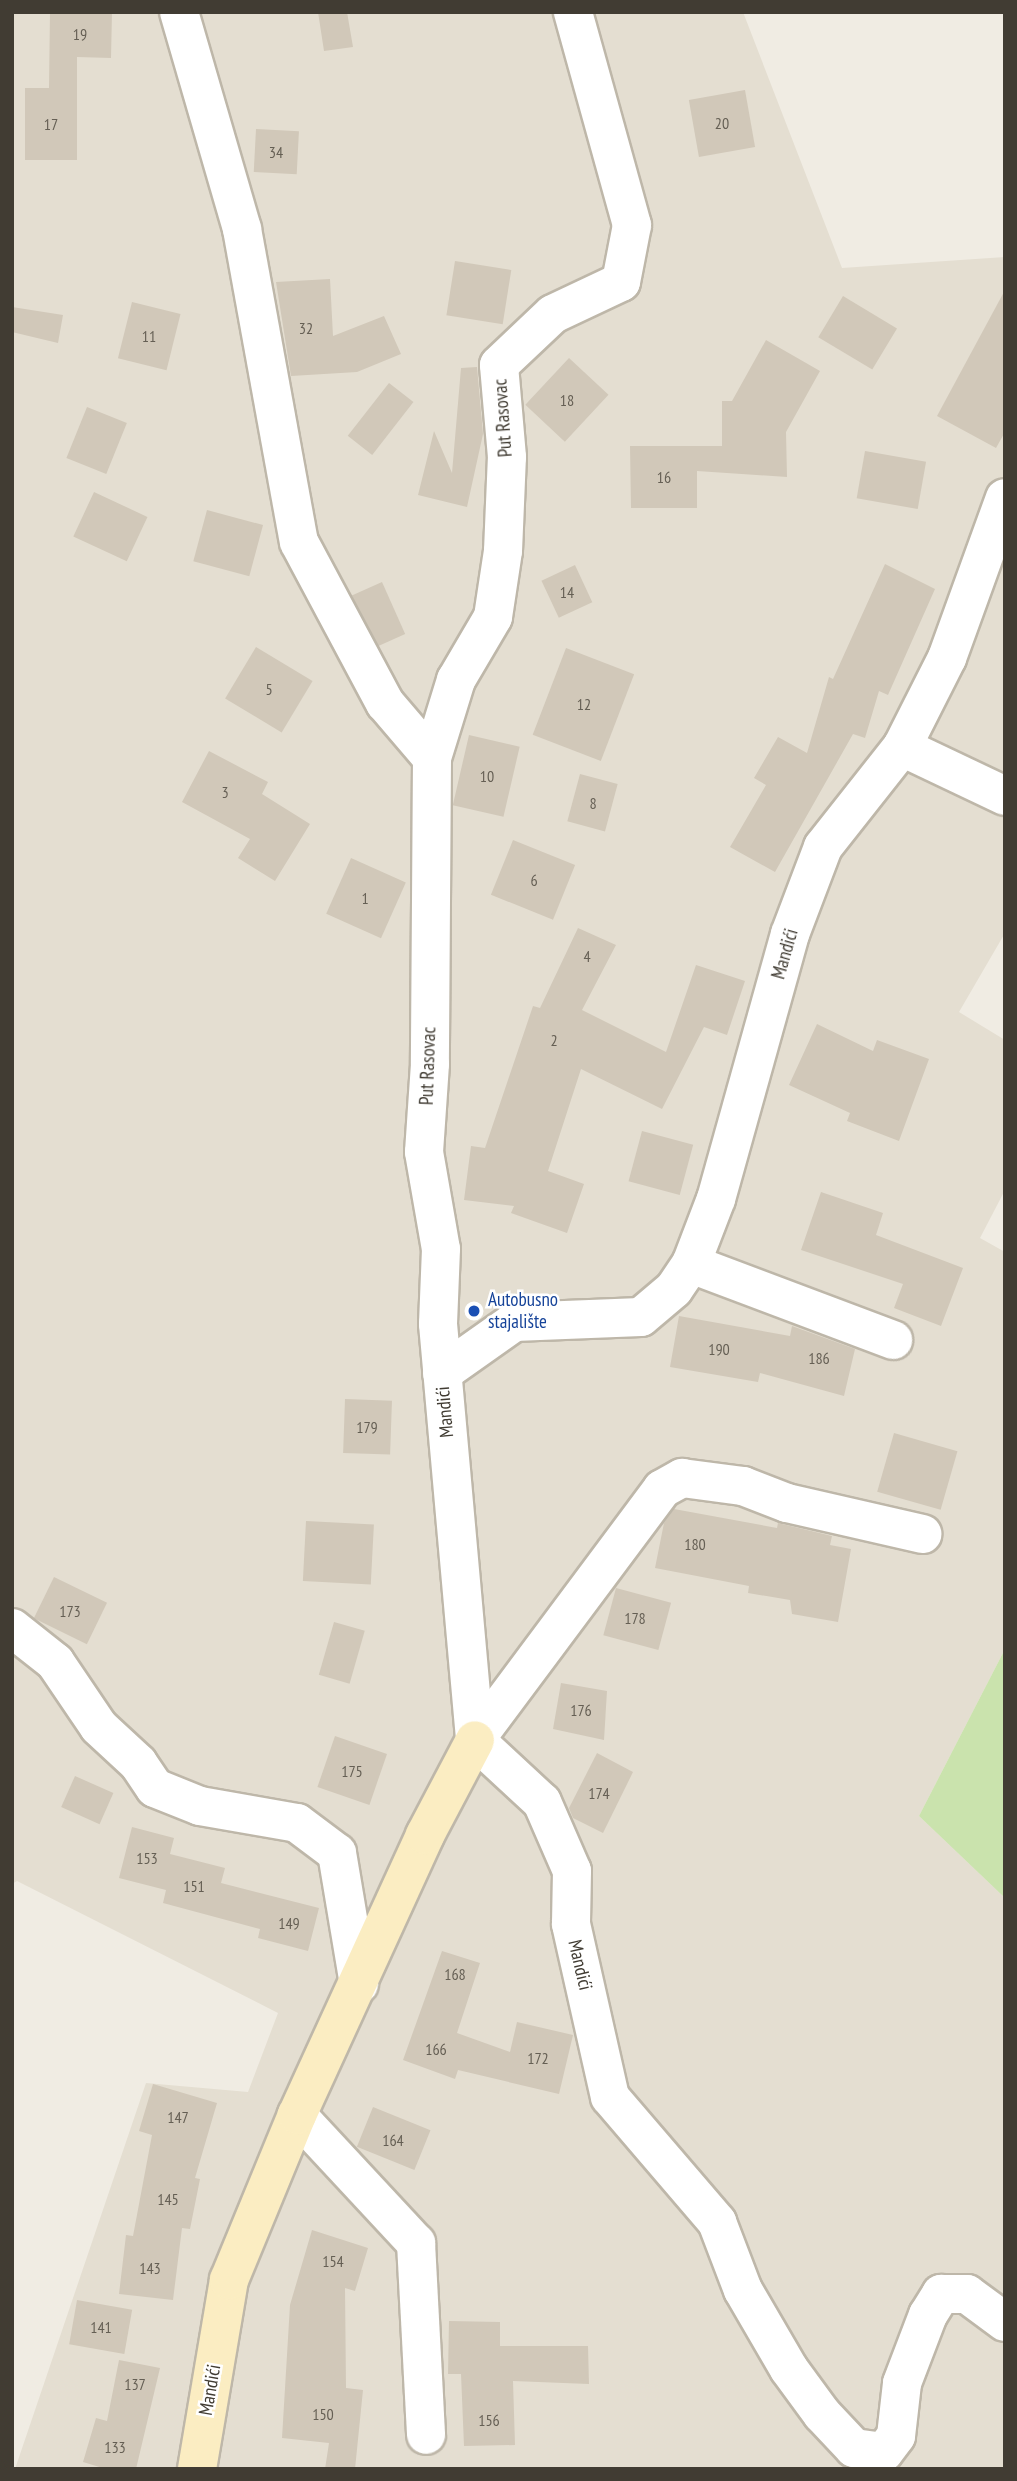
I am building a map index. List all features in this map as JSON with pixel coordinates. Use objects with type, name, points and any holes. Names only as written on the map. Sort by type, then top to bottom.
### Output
[{"type":"street","points":[[179,12],[242,229],[299,542],[385,703],[432,758]]},
{"type":"street","name":"Put Rasovac","points":[[442,1373],[441,1249],[424,1152],[430,1064],[432,758],[456,680],[493,617],[503,551],[507,457],[499,365],[553,314],[621,282],[632,225],[573,12]]},
{"type":"street","name":"Mandići","points":[[1005,498],[947,658],[902,747],[823,848],[790,934],[716,1199],[691,1264],[674,1289],[641,1317],[514,1322],[442,1373],[475,1740],[542,1802],[572,1871],[571,1924],[610,2097],[717,2222],[743,2290],[789,2369],[854,2448],[884,2452],[896,2436],[902,2383],[928,2315],[941,2294],[967,2294],[1005,2322]]},
{"type":"street","points":[[902,747],[1005,796]]},
{"type":"street","points":[[691,1264],[893,1340]]},
{"type":"street","name":"Mandići","points":[[197,2469],[229,2280],[297,2115],[425,1835],[475,1740],[662,1489],[682,1478],[743,1486],[787,1503],[922,1534]]},
{"type":"street","points":[[12,1628],[55,1662],[99,1727],[138,1763],[155,1788],[200,1806],[297,1823],[337,1853],[359,1984]]},
{"type":"street","points":[[297,2115],[415,2243],[426,2435]]},
{"type":"shaded area","points":[[12,12],[743,12],[842,268],[1005,257],[1005,933],[959,1012],[1005,1040],[1005,1190],[980,1238],[1005,1252],[1005,1649],[919,1816],[1005,1898],[1005,2469],[15,2469],[146,2083],[248,2092],[278,2013],[17,1881],[12,1884]]},
{"type":"green space","points":[[1005,1649],[1005,1898],[919,1816]]},
{"type":"building","points":[[50,12],[112,12],[111,58],[77,57],[77,160],[25,160],[25,88],[49,88]]},
{"type":"building","points":[[318,12],[347,12],[353,47],[324,51]]},
{"type":"building","points":[[745,90],[755,147],[699,157],[689,100]]},
{"type":"building","points":[[256,129],[299,131],[297,174],[254,172]]},
{"type":"building","points":[[455,261],[511,270],[503,324],[446,315]]},
{"type":"building","points":[[330,279],[333,336],[384,316],[401,354],[357,372],[291,376],[276,282]]},
{"type":"building","points":[[1005,290],[1005,432],[996,448],[937,416]]},
{"type":"building","points":[[843,296],[897,328],[872,370],[818,337]]},
{"type":"building","points":[[132,302],[181,314],[166,370],[118,358]]},
{"type":"building","points":[[12,307],[63,315],[58,343],[12,332]]},
{"type":"building","points":[[766,340],[820,371],[786,432],[787,477],[697,471],[697,508],[631,508],[630,446],[722,446],[722,401],[732,401]]},
{"type":"building","points":[[569,358],[608,395],[565,442],[525,405]]},
{"type":"building","points":[[477,367],[483,434],[467,507],[418,495],[434,431],[452,473],[461,368]]},
{"type":"building","points":[[389,383],[413,402],[372,455],[348,436]]},
{"type":"building","points":[[87,407],[127,423],[106,474],[66,458]]},
{"type":"building","points":[[865,451],[926,462],[918,509],[857,498]]},
{"type":"building","points":[[94,492],[147,517],[127,561],[73,536]]},
{"type":"building","points":[[207,510],[263,525],[249,576],[193,561]]},
{"type":"building","points":[[885,564],[935,589],[888,695],[879,691],[865,738],[853,734],[775,872],[730,847],[766,785],[754,778],[778,737],[807,753],[829,677],[833,679]]},
{"type":"building","points":[[575,565],[592,602],[559,618],[541,581]]},
{"type":"building","points":[[382,582],[405,634],[375,647],[352,595]]},
{"type":"building","points":[[256,647],[313,681],[282,732],[225,698]]},
{"type":"building","points":[[566,648],[634,674],[601,761],[533,735]]},
{"type":"building","points":[[469,735],[520,747],[503,817],[453,805]]},
{"type":"building","points":[[209,751],[268,782],[262,794],[310,824],[275,881],[238,858],[250,839],[182,802]]},
{"type":"building","points":[[580,774],[618,784],[605,831],[567,821]]},
{"type":"building","points":[[513,840],[575,865],[553,920],[491,895]]},
{"type":"building","points":[[351,858],[406,882],[381,938],[326,914]]},
{"type":"building","points":[[578,928],[616,945],[582,1010],[666,1052],[696,965],[745,981],[727,1035],[704,1027],[662,1109],[581,1069],[548,1171],[584,1184],[567,1233],[511,1213],[514,1206],[464,1200],[471,1146],[485,1148],[533,1006],[540,1008]]},
{"type":"building","points":[[817,1024],[873,1051],[877,1040],[929,1059],[899,1141],[847,1121],[850,1113],[789,1085]]},
{"type":"building","points":[[642,1131],[693,1145],[680,1195],[629,1181]]},
{"type":"building","points":[[821,1192],[883,1213],[876,1235],[963,1268],[941,1326],[894,1308],[903,1284],[801,1250]]},
{"type":"building","points":[[679,1316],[790,1336],[792,1326],[855,1349],[844,1396],[760,1373],[758,1382],[670,1367]]},
{"type":"building","points":[[345,1399],[392,1401],[390,1455],[343,1453]]},
{"type":"building","points":[[894,1433],[957,1451],[941,1510],[877,1492]]},
{"type":"building","points":[[674,1509],[777,1528],[778,1523],[832,1536],[830,1545],[851,1549],[838,1622],[792,1614],[790,1600],[748,1593],[749,1586],[655,1568],[664,1523]]},
{"type":"building","points":[[306,1521],[374,1525],[371,1584],[303,1581]]},
{"type":"building","points":[[54,1577],[107,1603],[87,1644],[34,1618]]},
{"type":"building","points":[[616,1588],[671,1603],[658,1650],[603,1635]]},
{"type":"building","points":[[334,1622],[365,1631],[350,1684],[319,1675]]},
{"type":"building","points":[[561,1683],[607,1691],[604,1740],[553,1729]]},
{"type":"building","points":[[335,1736],[387,1754],[369,1805],[317,1787]]},
{"type":"building","points":[[597,1753],[633,1772],[603,1833],[573,1818],[569,1808]]},
{"type":"building","points":[[75,1776],[113,1793],[100,1824],[61,1807]]},
{"type":"building","points":[[132,1827],[174,1838],[170,1854],[225,1868],[221,1883],[319,1908],[308,1951],[258,1938],[260,1929],[163,1903],[166,1890],[119,1878]]},
{"type":"building","points":[[442,1951],[480,1963],[457,2033],[510,2052],[517,2022],[573,2035],[559,2094],[458,2070],[455,2079],[403,2060]]},
{"type":"building","points":[[153,2084],[217,2103],[195,2178],[200,2179],[190,2229],[182,2228],[173,2300],[119,2294],[126,2235],[133,2236],[152,2135],[139,2131]]},
{"type":"building","points":[[373,2107],[430,2130],[414,2170],[357,2147]]},
{"type":"building","points":[[312,2230],[368,2248],[355,2291],[345,2288],[346,2388],[363,2390],[355,2469],[325,2469],[329,2443],[282,2438],[290,2305]]},
{"type":"building","points":[[77,2300],[132,2310],[124,2354],[69,2344]]},
{"type":"building","points":[[449,2321],[500,2322],[500,2346],[588,2346],[589,2384],[513,2381],[515,2445],[464,2446],[461,2374],[448,2374]]},
{"type":"building","points":[[119,2360],[160,2368],[136,2469],[106,2469],[83,2462],[96,2418],[107,2421]]},
{"type":"place","name":"Autobusno stajalište","points":[[474,1311]]}]
